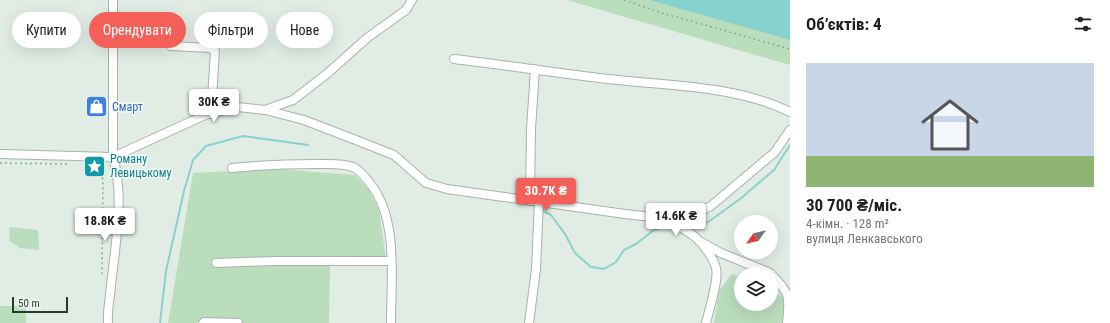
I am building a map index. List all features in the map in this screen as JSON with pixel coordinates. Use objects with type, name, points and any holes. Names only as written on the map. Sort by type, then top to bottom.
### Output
[{"type":"street","points":[[108,323],[118,220],[117,171],[113,157],[113,0]]},
{"type":"street","points":[[266,110],[293,100],[367,38],[406,10],[412,0]]},
{"type":"street","points":[[186,47],[210,48],[215,51],[211,114]]},
{"type":"street","points":[[454,59],[609,79],[711,90],[761,100],[790,112]]},
{"type":"street","points":[[530,201],[531,129],[535,69]]},
{"type":"street","points":[[0,154],[113,157],[205,115],[238,107],[266,110],[304,120],[394,155],[426,183],[448,189],[670,219],[698,212],[711,206],[775,152],[790,130]]},
{"type":"street","points":[[232,168],[272,164],[347,165],[356,168],[371,184],[381,203],[388,227],[391,249],[390,323]]},
{"type":"street","points":[[529,323],[536,269],[539,201]]},
{"type":"street","points":[[670,219],[675,225],[695,236],[708,252],[716,268],[714,295],[706,323]]},
{"type":"street","points":[[699,241],[721,253],[756,267]]},
{"type":"street","points":[[216,263],[273,261],[391,262]]},
{"type":"street","points":[[778,281],[789,295],[790,303],[787,323]]},
{"type":"street","points":[[203,323],[238,323]]},
{"type":"path","points":[[624,0],[662,13],[790,49]]},
{"type":"path","points":[[0,163],[74,164]]},
{"type":"path","points":[[81,164],[89,165],[103,179],[102,277]]},
{"type":"green space","points":[[567,0],[790,0],[790,65]]},
{"type":"green space","points":[[276,169],[355,175],[369,190],[379,210],[386,260],[330,266],[329,323],[168,323],[193,173]]},
{"type":"green space","points":[[9,227],[38,230],[39,250],[20,248],[10,241]]},
{"type":"green space","points":[[732,274],[734,275],[734,311],[778,311],[778,294],[790,303],[787,323],[714,323],[719,291]]},
{"type":"green space","points":[[0,306],[26,306],[26,323],[0,323]]},
{"type":"water","points":[[649,0],[790,0],[790,40]]},
{"type":"waterway","points":[[160,323],[166,271],[184,191],[193,160],[206,146],[243,136],[308,145]]},
{"type":"waterway","points":[[681,224],[695,225],[708,222],[740,199],[774,170],[790,145]]},
{"type":"waterway","points":[[541,210],[551,215],[565,234],[575,253],[591,267],[604,269],[616,262],[624,250],[636,244],[654,230],[671,225]]},
{"type":"place","name":"Смарт","points":[[96,107]]},
{"type":"place","name":"Роману Левицькому","points":[[94,166]]}]
